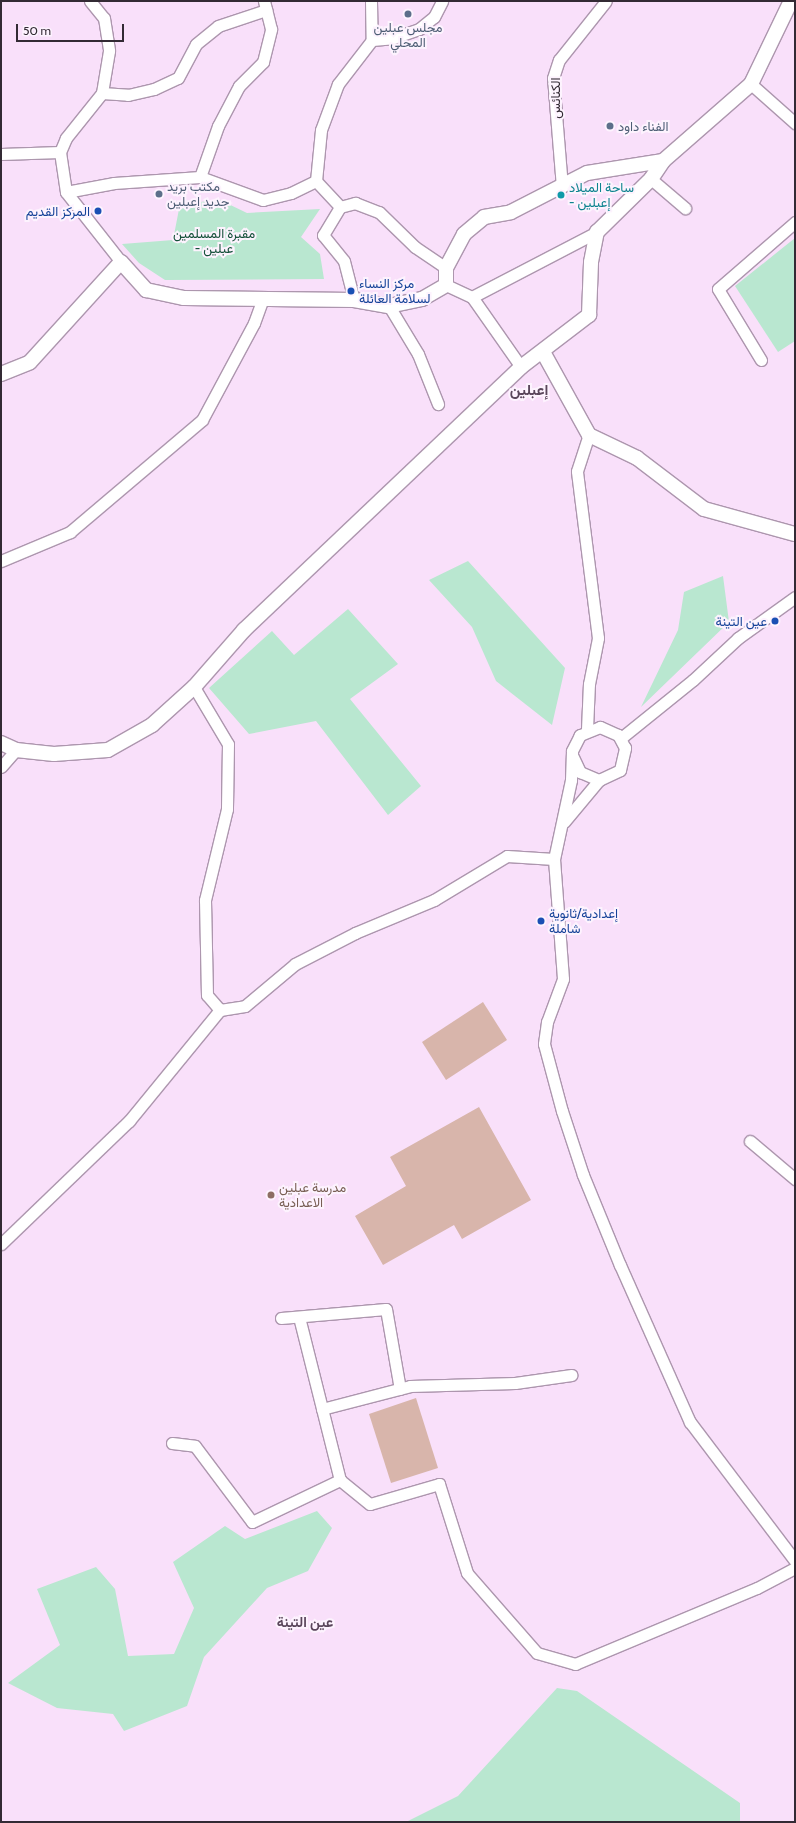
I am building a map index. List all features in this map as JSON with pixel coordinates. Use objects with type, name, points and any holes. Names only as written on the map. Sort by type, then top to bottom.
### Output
[{"type":"street","points":[[90,1],[104,18],[109,51],[102,93],[66,138],[60,152],[66,192],[121,262],[146,290],[184,298],[354,300],[389,306],[422,299],[446,285]]},
{"type":"street","points":[[340,207],[316,181],[321,130],[338,84],[372,40],[371,1]]},
{"type":"street","points":[[372,40],[393,38],[419,29],[434,17],[442,1]]},
{"type":"street","name":"الكنائس","points":[[562,187],[553,78],[559,60],[606,1]]},
{"type":"street","points":[[472,297],[596,232],[650,179],[663,161],[751,84],[791,1]]},
{"type":"street","points":[[102,93],[128,96],[154,89],[178,78],[196,44],[218,26],[265,5],[271,28],[264,62],[238,86],[218,126],[200,177]]},
{"type":"street","points":[[751,84],[795,123]]},
{"type":"street","points":[[1,154],[60,152]]},
{"type":"street","points":[[446,285],[446,268],[464,234],[484,217],[511,212],[562,187],[586,173],[663,161]]},
{"type":"street","points":[[66,192],[114,182],[200,177],[263,200],[291,193],[316,181]]},
{"type":"street","points":[[650,179],[685,208]]},
{"type":"street","points":[[354,300],[344,261],[323,235],[340,207],[355,203],[378,212],[415,247],[446,268]]},
{"type":"street","points":[[761,360],[718,289],[795,222]]},
{"type":"street","points":[[1,743],[16,750],[54,754],[108,750],[152,725],[194,687],[244,630],[521,367],[543,352],[589,315],[591,262],[596,232]]},
{"type":"street","points":[[1,374],[30,362],[121,262]]},
{"type":"street","points":[[446,285],[472,297],[521,367]]},
{"type":"street","points":[[1,562],[70,532],[202,420],[254,323],[263,298]]},
{"type":"street","points":[[389,306],[418,354],[438,404]]},
{"type":"street","points":[[543,352],[589,435],[637,458],[704,510],[795,534]]},
{"type":"street","points":[[587,730],[589,684],[598,638],[578,471],[589,435]]},
{"type":"street","points":[[621,738],[693,680],[738,638],[795,597]]},
{"type":"street","points":[[194,687],[228,744],[227,809],[205,900],[207,996],[220,1010]]},
{"type":"street","points":[[561,826],[599,780],[612,776],[623,764],[625,748],[621,738],[606,728],[587,730],[575,742],[554,859],[563,979],[547,1022],[544,1044],[583,1175],[690,1422],[795,1560]]},
{"type":"street","points":[[1,766],[16,750]]},
{"type":"street","points":[[573,757],[580,772],[599,780]]},
{"type":"street","points":[[1,1244],[129,1121],[220,1010],[245,1006],[295,964],[355,933],[434,900],[507,856],[554,859]]},
{"type":"street","points":[[750,1141],[795,1179]]},
{"type":"street","points":[[281,1318],[386,1309],[400,1389]]},
{"type":"street","points":[[299,1317],[340,1480],[370,1504],[438,1484],[467,1573],[537,1653],[575,1664],[757,1588],[795,1568]]},
{"type":"street","points":[[322,1409],[400,1389],[515,1383],[571,1375]]},
{"type":"street","points":[[172,1443],[195,1446],[252,1522],[340,1480]]},
{"type":"green space","name":"مقبرة المسلمين - عبلين","points":[[220,200],[247,213],[320,209],[301,237],[320,254],[324,279],[165,280],[139,263],[122,244],[173,240],[180,204]]},
{"type":"green space","points":[[795,238],[795,341],[778,352],[735,286]]},
{"type":"green space","points":[[468,561],[565,668],[552,725],[496,681],[472,627],[429,580]]},
{"type":"green space","points":[[723,576],[729,622],[641,707],[678,630],[684,592]]},
{"type":"green space","points":[[348,609],[398,664],[350,699],[421,786],[388,815],[316,721],[249,734],[209,688],[272,631],[294,655]]},
{"type":"green space","points":[[317,1511],[332,1528],[308,1571],[267,1588],[204,1657],[187,1706],[124,1731],[113,1714],[57,1708],[8,1683],[60,1645],[37,1589],[96,1567],[115,1589],[128,1656],[174,1654],[194,1608],[173,1562],[225,1526],[245,1539]]},
{"type":"green space","points":[[557,1688],[577,1691],[740,1803],[740,1822],[406,1822],[458,1796]]},
{"type":"building","points":[[483,1002],[507,1040],[446,1080],[422,1042]]},
{"type":"building","points":[[479,1107],[531,1200],[462,1239],[454,1225],[383,1265],[355,1216],[406,1186],[390,1157]]},
{"type":"building","points":[[416,1398],[438,1468],[391,1483],[369,1414]]},
{"type":"place","name":"مجلس عبلين المحلي","points":[[408,14]]},
{"type":"place","name":"الفناء داود","points":[[610,126]]},
{"type":"place","name":"مكتب بريد جديد إعبلين","points":[[159,194]]},
{"type":"place","name":"ساحة الميلاد - إعبلين","points":[[561,195]]},
{"type":"place","name":"المركز القديم","points":[[98,211]]},
{"type":"place","name":"مركز النساء لسلامة العائلة","points":[[351,291]]},
{"type":"place","name":"عين التينة","points":[[775,621]]},
{"type":"place","name":"إعدادية/ثانوية شاملة","points":[[541,921]]},
{"type":"place","name":"مدرسة عبلين الاعدادية","points":[[271,1195]]},
{"type":"district","name":"إعبلين","points":[[529,391]]},
{"type":"district","name":"عين التينة","points":[[305,1622]]}]
